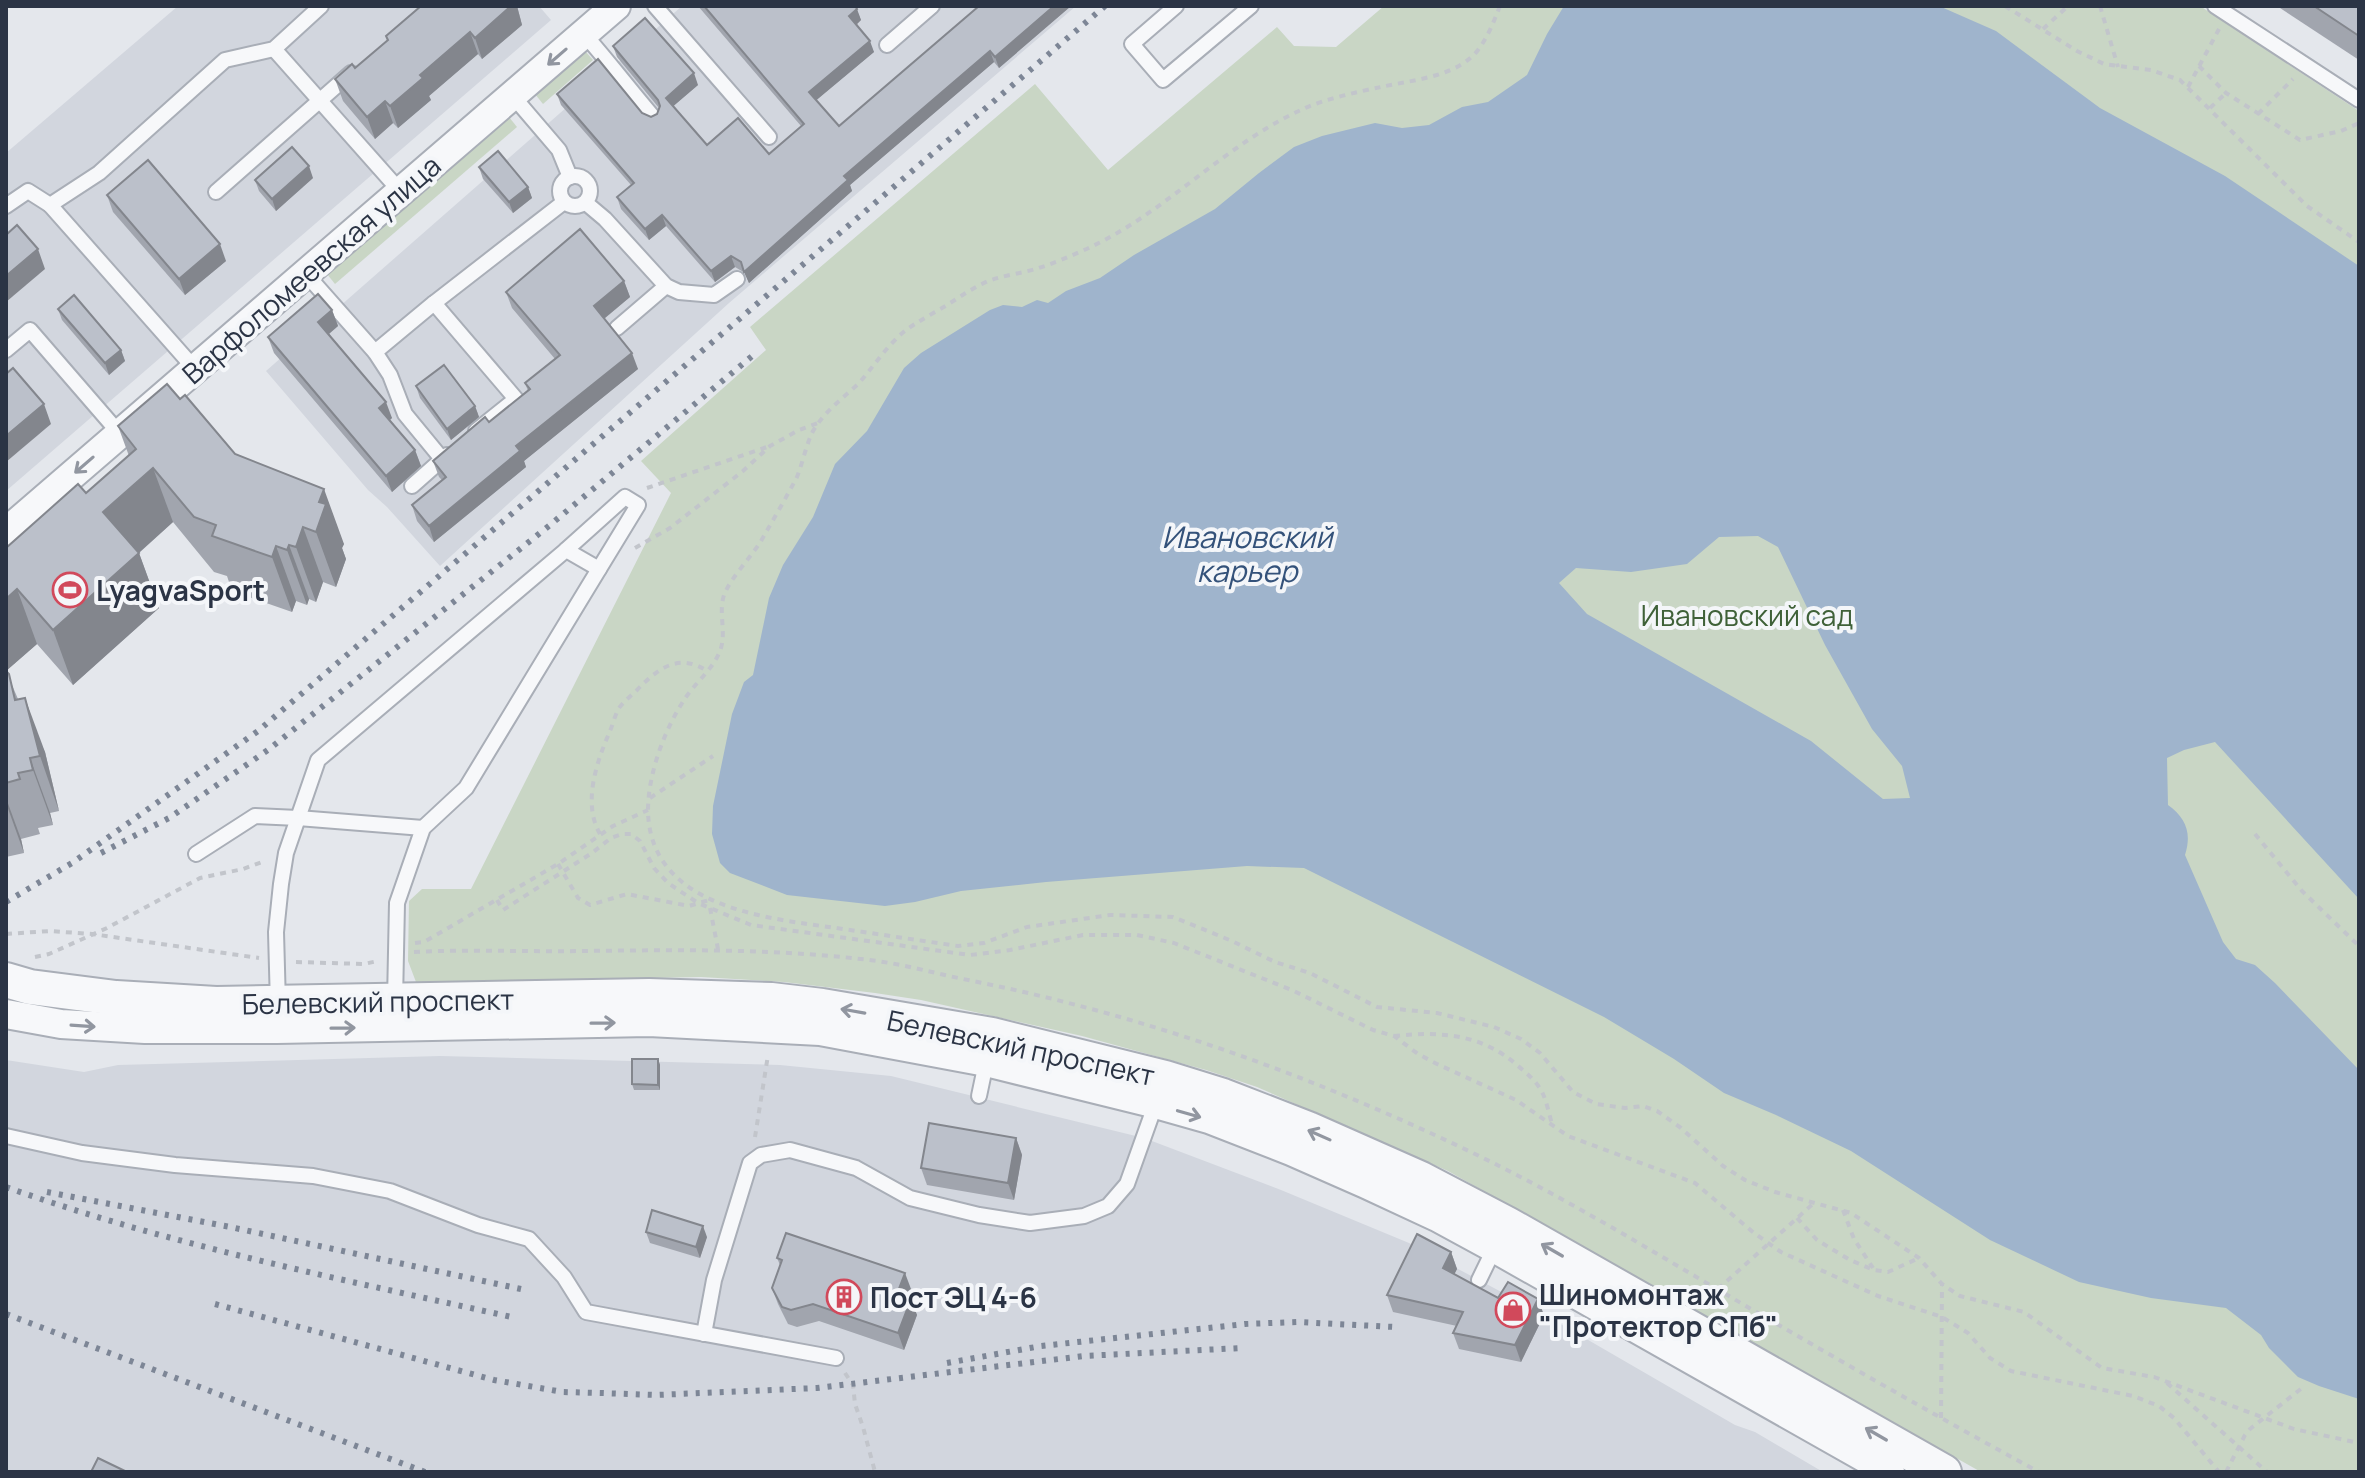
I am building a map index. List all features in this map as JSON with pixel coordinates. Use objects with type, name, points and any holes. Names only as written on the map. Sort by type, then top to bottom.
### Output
[{"type":"street","name":"Варфоломеевская улица","points":[[6,532],[118,444],[195,369],[512,95],[596,17]]},
{"type":"street","name":"Белевский проспект","points":[[15,970],[30,987],[116,998],[216,1004],[278,1016],[770,1027],[989,1048]]},
{"type":"street","name":"Белевский проспект","points":[[6,1014],[61,1024],[106,1027],[278,1016],[395,1001],[649,996],[771,1000],[822,1006],[1161,1091],[1223,1096],[1308,1129],[1421,1179],[1501,1236],[1890,1472]]},
{"type":"street","name":"Белевский проспект","points":[[1501,1236],[1944,1472]]},
{"type":"lane","points":[[50,205],[99,173],[225,60],[274,49],[321,6]]},
{"type":"lane","points":[[655,6],[769,137]]},
{"type":"lane","points":[[887,45],[932,6]]},
{"type":"lane","points":[[1176,6],[1132,44],[1163,80],[1251,6]]},
{"type":"lane","points":[[2221,10],[2359,100]]},
{"type":"lane","points":[[596,17],[622,81],[654,118]]},
{"type":"lane","points":[[274,49],[400,191]]},
{"type":"lane","points":[[216,192],[367,59]]},
{"type":"lane","points":[[512,95],[559,150],[570,177]]},
{"type":"lane","points":[[582,177],[590,186],[586,203],[575,207],[564,202],[559,191],[564,180],[582,177]]},
{"type":"lane","points":[[6,206],[28,191],[50,205],[195,369]]},
{"type":"lane","points":[[375,352],[564,202]]},
{"type":"lane","points":[[586,203],[605,219],[666,286],[679,292],[714,295],[737,279]]},
{"type":"lane","points":[[306,274],[375,352],[390,375],[405,414],[442,459]]},
{"type":"lane","points":[[617,328],[666,286]]},
{"type":"lane","points":[[434,303],[516,399],[467,439]]},
{"type":"lane","points":[[6,350],[30,330],[118,444]]},
{"type":"lane","points":[[412,486],[455,449]]},
{"type":"lane","points":[[278,1016],[276,932],[286,853],[318,760],[625,497],[638,505],[466,788],[423,828],[397,903],[395,1001]]},
{"type":"lane","points":[[566,550],[599,569]]},
{"type":"lane","points":[[196,854],[255,816],[423,828]]},
{"type":"lane","points":[[979,1096],[989,1048]]},
{"type":"lane","points":[[704,1334],[714,1280],[750,1163],[761,1155],[790,1150],[856,1168],[910,1198],[979,1215],[1030,1223],[1084,1216],[1108,1206],[1127,1184],[1161,1091]]},
{"type":"lane","points":[[6,1136],[82,1153],[175,1165],[313,1176],[390,1191],[478,1225],[529,1239],[564,1277],[586,1312],[836,1358]]},
{"type":"lane","points":[[1479,1280],[1501,1236]]},
{"type":"path","points":[[1500,6],[1477,52],[1464,62],[1420,79],[1304,108],[1237,147],[1118,234],[1039,268],[993,279],[967,291],[912,325],[895,340],[860,382],[830,408],[811,434],[798,475],[761,541],[725,591],[720,612],[722,643],[719,653],[686,697],[669,729],[656,764],[648,810],[657,853],[670,872],[709,899],[770,919],[958,946],[984,943],[1027,927],[1110,915],[1173,917],[1275,962],[1310,973],[1377,1007],[1437,1013],[1494,1027],[1521,1039],[1540,1053],[1573,1092],[1596,1104],[1625,1108],[1643,1106],[1657,1111],[1723,1166],[1745,1180],[1775,1192],[1843,1210],[1919,1258],[1942,1284],[1960,1296],[2024,1312],[2102,1368],[2154,1377],[2262,1418],[2359,1443]]},
{"type":"path","points":[[2005,6],[2104,64],[2171,75],[2188,87],[2307,206],[2359,242]]},
{"type":"path","points":[[2043,29],[2068,6]]},
{"type":"path","points":[[2100,6],[2118,67]]},
{"type":"path","points":[[2188,87],[2221,10]]},
{"type":"path","points":[[2258,114],[2306,65]]},
{"type":"path","points":[[2199,66],[2226,93],[2300,140],[2341,131],[2359,123]]},
{"type":"path","points":[[2209,109],[2226,93]]},
{"type":"path","points":[[625,497],[667,480],[726,463],[820,422]]},
{"type":"path","points":[[599,569],[670,528],[770,446]]},
{"type":"path","points":[[600,834],[596,826],[592,789],[599,758],[620,707],[661,669],[688,663],[699,665],[707,671]]},
{"type":"path","points":[[650,798],[713,756]]},
{"type":"path","points":[[6,934],[50,931],[92,934],[277,961],[364,964],[396,949],[424,942],[558,864],[600,834],[648,810]]},
{"type":"path","points":[[497,900],[503,910],[611,838],[631,834],[640,841],[661,877],[698,903],[751,925],[970,955],[1083,935],[1112,934],[1158,939],[1294,991],[1358,1023],[1394,1036],[1418,1054],[1516,1100],[1568,1136],[1695,1183],[1768,1244],[1878,1296],[1942,1317],[1968,1333],[1990,1358],[2011,1371],[2133,1396],[2159,1406],[2174,1418],[2219,1472]]},
{"type":"path","points":[[2255,834],[2302,891],[2359,946]]},
{"type":"path","points":[[15,970],[200,878],[243,869],[286,853]]},
{"type":"path","points":[[558,864],[578,898],[590,905],[627,894],[689,906],[709,899]]},
{"type":"path","points":[[709,899],[718,949]]},
{"type":"path","points":[[750,1163],[767,1067],[770,1027]]},
{"type":"path","points":[[1394,1036],[1425,1033],[1463,1036],[1486,1045],[1532,1077],[1543,1092],[1553,1125]]},
{"type":"path","points":[[1717,1289],[1815,1202]]},
{"type":"path","points":[[1843,1210],[1854,1239],[1874,1270]]},
{"type":"path","points":[[1797,1218],[1824,1245],[1874,1270],[1888,1272],[1919,1258]]},
{"type":"path","points":[[1941,1418],[1942,1284]]},
{"type":"path","points":[[836,1358],[853,1385],[855,1404],[875,1472]]},
{"type":"path","points":[[2154,1377],[2167,1383],[2267,1472]]},
{"type":"path","points":[[2226,1472],[2250,1429],[2302,1388]]},
{"type":"shaded area","points":[[178,6],[539,6],[551,20],[6,491],[6,153]]},
{"type":"shaded area","points":[[682,6],[1076,6],[729,303],[440,566],[368,490],[266,371]]},
{"type":"shaded area","points":[[440,1056],[780,1065],[891,1076],[1144,1138],[1409,1243],[1545,1315],[1823,1472],[6,1472],[6,1060],[84,1072],[118,1065]]},
{"type":"green space","name":"Ивановский карьер","points":[[1384,6],[2200,6],[2359,111],[2359,1472],[1981,1472],[1448,1171],[1257,1087],[1082,1036],[921,1000],[784,982],[701,977],[416,982],[408,961],[409,901],[422,889],[471,889],[671,493],[641,461],[766,350],[750,327],[1035,84],[1108,170],[1277,27],[1294,46],[1336,47]]},
{"type":"green space","points":[[585,51],[593,60],[543,104],[535,94]]},
{"type":"green space","points":[[509,117],[517,127],[335,284],[327,274]]},
{"type":"water","name":"Ивановский карьер","points":[[1564,6],[1939,6],[1996,31],[2100,108],[2225,176],[2359,266],[2359,899],[2215,742],[2167,758],[2168,805],[2186,827],[2188,840],[2185,855],[2223,942],[2236,959],[2255,965],[2275,983],[2359,1070],[2359,1399],[2298,1377],[2269,1348],[2261,1335],[2226,1308],[2151,1298],[2079,1282],[1990,1240],[1851,1151],[1724,1093],[1604,1017],[1304,868],[1247,866],[1046,882],[961,891],[885,906],[787,895],[730,873],[720,863],[712,834],[713,806],[732,714],[744,682],[753,675],[769,598],[783,565],[813,517],[835,464],[867,431],[904,368],[921,353],[990,310],[1003,305],[1022,307],[1037,300],[1048,303],[1066,291],[1100,278],[1215,209],[1294,147],[1322,136],[1375,123],[1402,128],[1429,125],[1462,107],[1488,102],[1527,75]],"holes":[[[1758,536],[1778,547],[1825,645],[1872,729],[1902,766],[1910,798],[1883,799],[1811,741],[1587,614],[1559,583],[1576,568],[1631,572],[1687,564],[1719,537]]]},
{"type":"building","points":[[421,6],[511,6],[475,38],[470,32],[390,106],[385,101],[367,117],[335,79],[352,64],[355,68],[388,40],[386,36]]},
{"type":"building","points":[[704,6],[855,6],[857,9],[849,16],[870,41],[809,92],[839,126],[979,6],[1054,6],[995,57],[990,51],[844,176],[848,180],[744,272],[741,262],[731,256],[711,271],[662,215],[645,229],[617,197],[634,183],[557,94],[598,59],[642,113],[651,117],[657,114],[660,106],[658,100],[613,46],[645,18],[694,73],[666,98],[707,145],[738,118],[769,154],[804,124]]},
{"type":"building","points":[[2314,6],[2359,6],[2359,36]]},
{"type":"building","points":[[292,147],[309,166],[272,199],[255,180]]},
{"type":"building","points":[[498,151],[528,187],[509,202],[479,167]]},
{"type":"building","points":[[148,160],[220,244],[179,279],[107,195]]},
{"type":"building","points":[[17,225],[38,249],[6,276],[6,235]]},
{"type":"building","points":[[580,229],[624,281],[594,306],[632,353],[516,446],[520,451],[429,526],[412,505],[446,477],[433,461],[485,417],[489,422],[530,389],[525,383],[560,355],[506,292]]},
{"type":"building","points":[[318,294],[332,310],[318,322],[386,402],[379,408],[415,450],[386,476],[268,337]]},
{"type":"building","points":[[74,295],[121,350],[105,363],[58,309]]},
{"type":"building","points":[[444,365],[475,406],[447,429],[416,386]]},
{"type":"building","points":[[13,368],[44,404],[6,436],[6,374]]},
{"type":"building","points":[[167,384],[180,399],[185,395],[235,454],[324,489],[319,502],[326,504],[316,532],[303,527],[296,547],[289,545],[287,550],[276,546],[272,557],[212,536],[216,525],[194,517],[153,468],[103,512],[139,553],[53,630],[17,589],[6,599],[6,548],[78,484],[86,493],[136,449],[118,426]]},
{"type":"building","points":[[6,671],[15,700],[25,698],[40,756],[30,758],[33,770],[18,773],[20,779],[6,783]]},
{"type":"building","points":[[632,1059],[658,1059],[658,1085],[632,1084]]},
{"type":"building","points":[[929,1123],[1016,1138],[1008,1183],[921,1168]]},
{"type":"building","points":[[652,1210],[703,1226],[696,1247],[646,1232]]},
{"type":"building","name":"Пост ЭЦ 4-6","points":[[786,1233],[905,1273],[897,1294],[911,1299],[898,1333],[813,1304],[791,1310],[782,1307],[772,1288],[782,1260],[777,1258]]},
{"type":"building","points":[[1417,1234],[1451,1252],[1443,1268],[1498,1298],[1508,1282],[1538,1299],[1515,1345],[1453,1333],[1463,1312],[1387,1295]]},
{"type":"building","points":[[98,1458],[127,1472],[91,1472]]},
{"type":"railway","points":[[6,902],[72,863],[258,731],[1105,6]]},
{"type":"railway","points":[[101,853],[169,818],[268,750],[550,525],[757,352]]},
{"type":"railway","points":[[6,1187],[195,1244],[516,1318]]},
{"type":"railway","points":[[47,1192],[521,1289]]},
{"type":"railway","points":[[215,1304],[494,1380],[563,1392],[656,1395],[817,1388],[1084,1356],[1241,1348]]},
{"type":"railway","points":[[6,1314],[425,1472]]},
{"type":"railway","points":[[947,1363],[1041,1346],[1245,1324],[1298,1322],[1395,1327]]},
{"type":"place","name":"LyagvaSport","points":[[70,590]]},
{"type":"place","name":"Пост ЭЦ 4-6","points":[[844,1297]]},
{"type":"place","name":"Шиномонтаж \"Протектор СПб\"","points":[[1513,1310]]},
{"type":"park label","name":"Ивановский сад","points":[[1747,615]]}]
